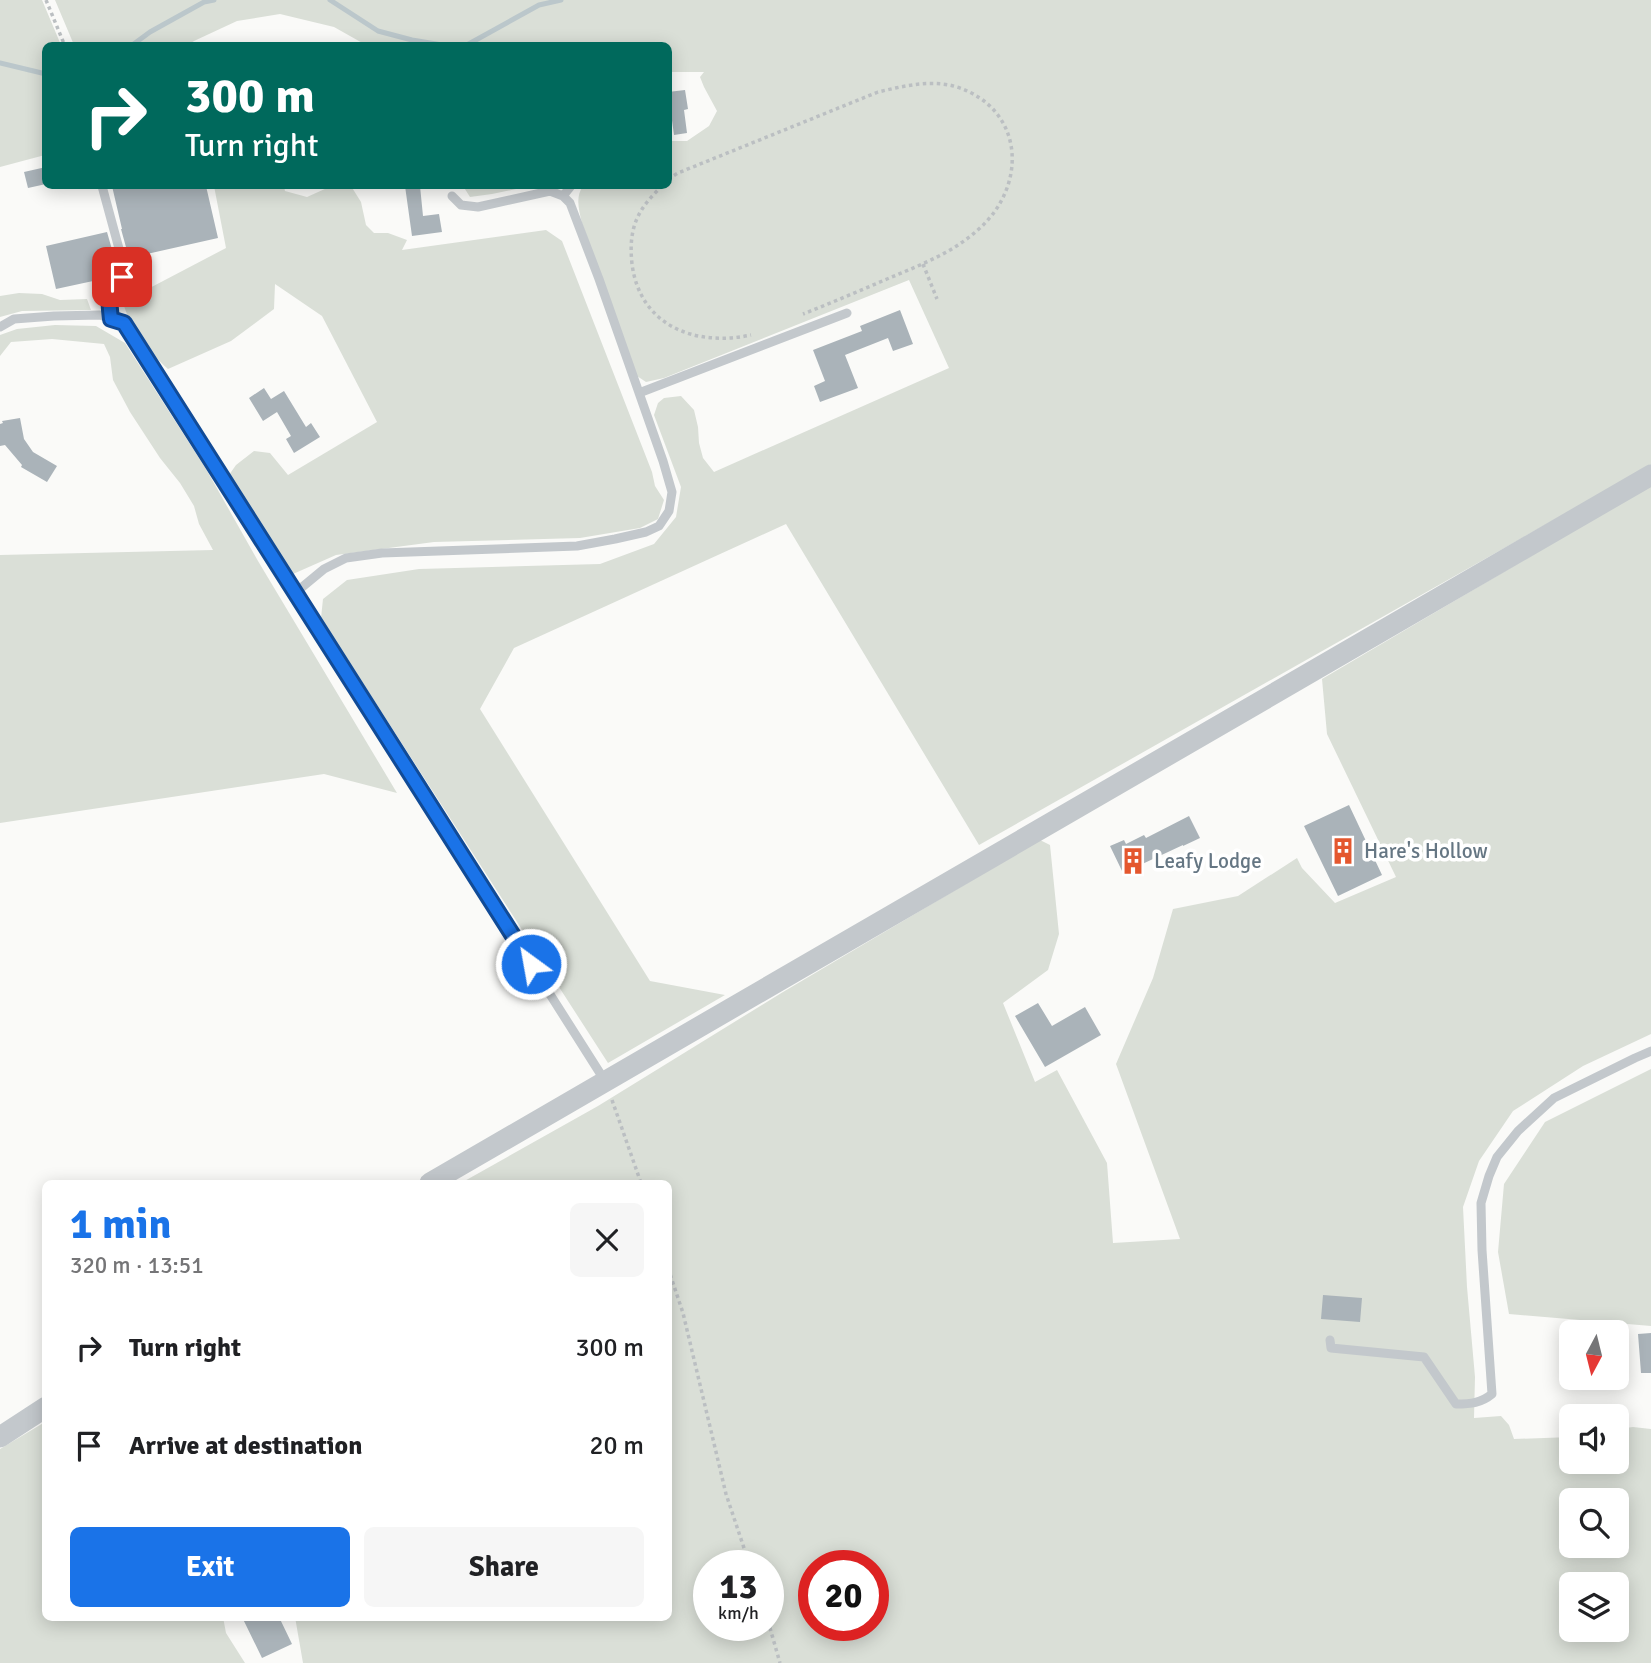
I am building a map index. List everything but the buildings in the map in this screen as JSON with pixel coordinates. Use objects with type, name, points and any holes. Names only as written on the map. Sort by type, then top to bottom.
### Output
[{"type":"street","points":[[435,1180],[1651,475]]},
{"type":"street","points":[[0,1437],[42,1410]]},
{"type":"lane","points":[[103,189],[124,267],[122,277],[108,299],[111,319]]},
{"type":"lane","points":[[563,196],[569,189]]},
{"type":"lane","points":[[295,593],[324,569],[346,558],[382,553],[577,545],[646,532],[660,526],[669,511],[672,492],[570,203],[563,196],[550,191],[478,207],[461,205],[452,196]]},
{"type":"lane","points":[[639,393],[847,313]]},
{"type":"lane","points":[[0,327],[14,320],[54,316],[100,316],[124,323],[605,1081]]},
{"type":"lane","points":[[1330,1340],[1331,1348],[1424,1357],[1457,1404],[1483,1401],[1492,1394],[1481,1203],[1497,1157],[1518,1131],[1554,1098],[1651,1051]]},
{"type":"path","points":[[46,0],[63,42]]},
{"type":"path","points":[[672,177],[878,92],[910,85],[938,83],[958,88],[990,106],[1010,135],[1013,165],[1010,180],[997,209],[981,227],[937,258],[796,317]]},
{"type":"path","points":[[659,189],[641,211],[632,233],[634,271],[639,290],[651,310],[679,331],[697,336],[716,340],[757,334]]},
{"type":"path","points":[[923,264],[937,299]]},
{"type":"path","points":[[605,1081],[640,1180]]},
{"type":"path","points":[[672,1280],[683,1313],[726,1494],[745,1550]]},
{"type":"path","points":[[774,1641],[780,1663]]},
{"type":"shaded area","points":[[0,0],[42,0],[60,42],[42,42],[42,156],[0,167]]},
{"type":"shaded area","points":[[55,0],[1651,0],[1651,465],[979,845],[786,524],[514,648],[480,709],[650,981],[725,995],[608,1063],[321,618],[323,599],[347,580],[419,569],[600,564],[654,544],[676,517],[681,487],[654,415],[658,403],[664,398],[681,396],[694,410],[703,458],[714,472],[949,368],[909,280],[664,378],[646,382],[637,376],[582,223],[578,199],[582,189],[672,189],[672,141],[687,141],[709,126],[717,111],[700,77],[704,72],[672,72],[672,42],[361,42],[334,27],[280,14],[237,21],[192,42],[73,42]]},
{"type":"shaded area","points":[[215,189],[285,189],[307,197],[325,189],[353,189],[361,202],[366,225],[374,233],[388,233],[407,240],[402,250],[546,230],[562,241],[652,472],[655,486],[664,500],[658,519],[640,528],[580,538],[434,542],[336,555],[293,574],[229,475],[236,465],[254,451],[270,453],[288,475],[377,422],[322,316],[275,284],[274,309],[231,341],[168,369],[154,355],[130,321],[123,302],[226,248]]},
{"type":"shaded area","points":[[465,189],[516,189],[492,194],[470,197]]},
{"type":"shaded area","points":[[42,294],[60,300],[87,299],[91,310],[22,311],[0,317],[0,296]]},
{"type":"shaded area","points":[[55,325],[96,326],[125,343],[206,469],[397,793],[324,774],[0,823],[0,555],[213,550],[199,524],[194,506],[130,412],[113,380],[110,357],[104,344],[52,339],[11,342],[0,356],[0,335],[17,329]]},
{"type":"shaded area","points":[[1651,485],[1651,1034],[1583,1066],[1513,1111],[1479,1161],[1463,1207],[1475,1377],[1474,1418],[1501,1416],[1509,1425],[1514,1439],[1559,1437],[1559,1474],[1629,1474],[1629,1428],[1651,1429],[1651,1663],[303,1663],[296,1621],[672,1621],[672,1180],[466,1180],[598,1106],[783,992],[1040,840],[1050,845],[1059,934],[1048,970],[1003,1003],[1035,1082],[1057,1070],[1107,1163],[1113,1243],[1180,1239],[1116,1064],[1153,978],[1173,909],[1238,896],[1297,858],[1302,868],[1335,903],[1396,877],[1327,734],[1322,679]]},
{"type":"shaded area","points":[[1651,1069],[1651,1326],[1629,1324],[1629,1320],[1580,1320],[1509,1314],[1498,1252],[1504,1184],[1545,1122]]},
{"type":"shaded area","points":[[42,1424],[42,1621],[224,1621],[226,1633],[245,1663],[0,1663],[0,1449]]},
{"type":"waterway","points":[[136,42],[204,2],[214,0]]},
{"type":"waterway","points":[[330,0],[378,31],[424,42]]},
{"type":"waterway","points":[[472,42],[539,5],[561,0]]},
{"type":"waterway","points":[[0,63],[42,73]]},
{"type":"place","name":"Hare's Hollow","points":[[1343,851]]},
{"type":"place","name":"Leafy Lodge","points":[[1133,861]]},
{"type":"route","points":[[122,277],[108,299],[111,319],[124,323],[531,964]]}]
